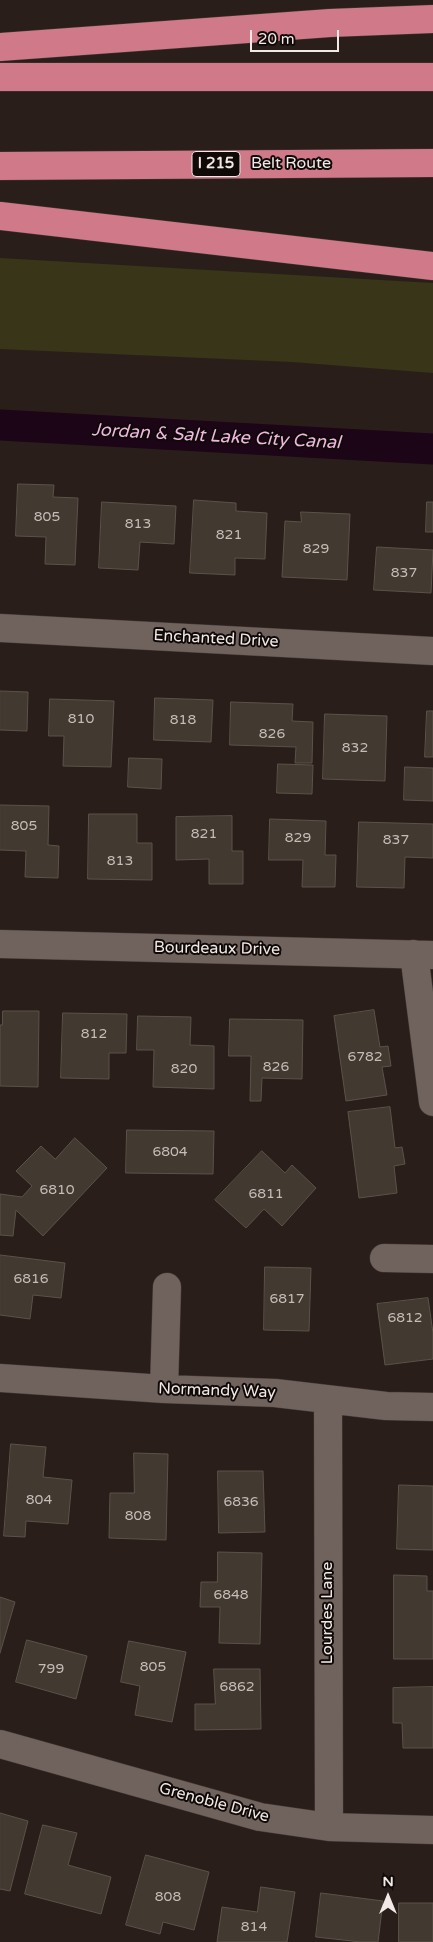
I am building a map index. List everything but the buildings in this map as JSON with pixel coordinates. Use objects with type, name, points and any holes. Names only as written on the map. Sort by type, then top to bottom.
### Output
[{"type":"highway","points":[[0,47],[320,24],[433,19]]},
{"type":"highway","points":[[0,77],[433,77]]},
{"type":"highway","name":"Belt Route","points":[[0,166],[433,163]]},
{"type":"highway","points":[[0,216],[433,266]]},
{"type":"street","name":"Enchanted Drive","points":[[0,628],[433,651]]},
{"type":"street","name":"Bourdeaux Drive","points":[[0,944],[423,954]]},
{"type":"street","points":[[423,954],[433,1102]]},
{"type":"street","points":[[384,1258],[433,1259]]},
{"type":"street","points":[[164,1389],[167,1287]]},
{"type":"street","name":"Normandy Way","points":[[0,1378],[164,1389],[275,1393],[386,1406],[433,1407]]},
{"type":"street","name":"Lourdes Lane","points":[[328,1400],[329,1826]]},
{"type":"street","name":"Grenoble Drive","points":[[0,1744],[260,1817],[329,1826],[433,1830]]},
{"type":"shaded area","points":[[0,258],[433,283],[433,373],[292,362],[0,349]]},
{"type":"waterway","name":"Jordan & Salt Lake City Canal","points":[[0,425],[433,449]]}]
